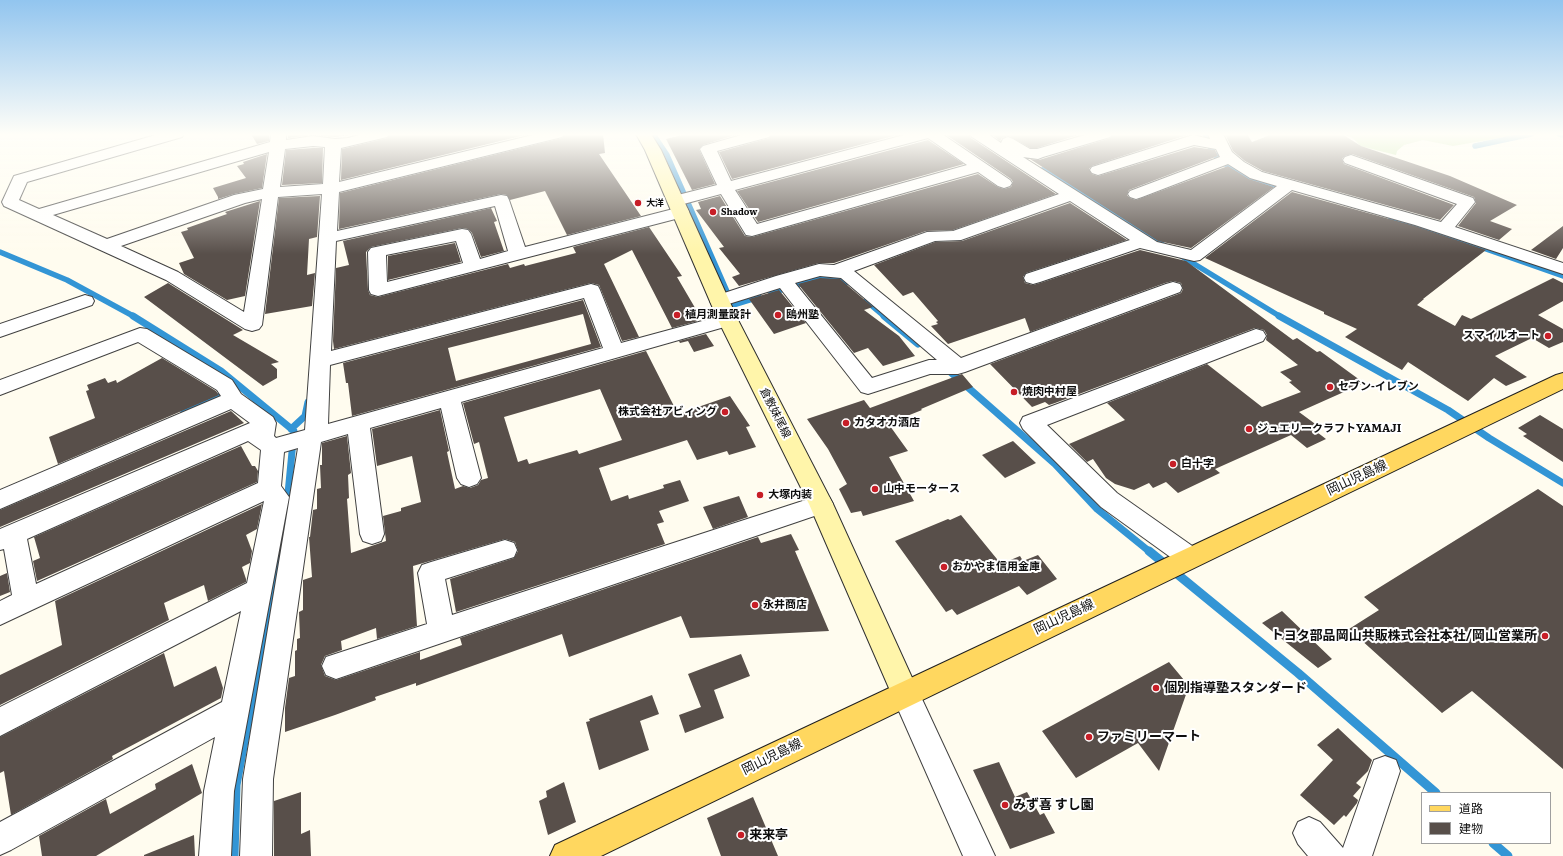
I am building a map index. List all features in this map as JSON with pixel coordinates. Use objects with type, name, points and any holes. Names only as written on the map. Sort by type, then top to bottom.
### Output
[{"type":"main road","name":"倉敷妹尾線","points":[[666,174],[682,203],[726,304],[821,504],[905,693]]},
{"type":"main road","name":"岡山児島線","points":[[566,856],[1563,380]]},
{"type":"street","points":[[38,174],[20,179],[10,202],[172,276],[252,325],[274,174]]},
{"type":"street","points":[[38,214],[168,174]]},
{"type":"street","points":[[0,613],[269,488],[292,440],[320,361],[328,238],[327,189],[329,174]]},
{"type":"street","points":[[106,245],[240,199],[272,192],[327,189],[390,174]]},
{"type":"street","points":[[720,174],[726,188],[752,231],[954,174]]},
{"type":"street","points":[[473,266],[462,234],[377,252],[378,290],[473,266],[518,254],[726,188],[778,174]]},
{"type":"street","points":[[990,174],[1004,183]]},
{"type":"street","points":[[1039,174],[1154,247]]},
{"type":"street","points":[[1136,194],[1174,174]]},
{"type":"street","points":[[1254,174],[1287,187],[1444,229],[1563,269]]},
{"type":"street","points":[[1390,174],[1467,202],[1444,229]]},
{"type":"street","points":[[1032,278],[1139,243],[1194,256],[1287,187]]},
{"type":"street","points":[[26,601],[7,537],[250,430],[292,440],[614,352],[726,304],[786,285],[819,270],[836,270],[933,236],[955,236],[1072,195]]},
{"type":"street","points":[[328,238],[501,200],[518,254]]},
{"type":"street","points":[[836,270],[847,274],[950,367]]},
{"type":"street","points":[[786,285],[868,387],[929,368],[950,367],[1174,288]]},
{"type":"street","points":[[320,361],[591,290],[614,352]]},
{"type":"street","points":[[0,331],[85,301]]},
{"type":"street","points":[[0,388],[140,334],[225,385],[230,395],[265,424],[292,440]]},
{"type":"street","points":[[1174,565],[1031,423],[1256,336]]},
{"type":"street","points":[[0,500],[230,395]]},
{"type":"street","points":[[449,398],[469,478]]},
{"type":"street","points":[[358,423],[372,534]]},
{"type":"street","points":[[256,856],[258,779],[292,440]]},
{"type":"street","points":[[215,856],[219,791],[276,497],[269,488]]},
{"type":"street","points":[[336,666],[821,504]]},
{"type":"street","points":[[441,630],[431,573],[506,550]]},
{"type":"street","points":[[0,722],[258,590]]},
{"type":"street","points":[[905,693],[979,856]]},
{"type":"street","points":[[0,839],[235,710]]},
{"type":"street","points":[[1356,856],[1385,771]]},
{"type":"street","points":[[1309,833],[1330,856]]},
{"type":"building","points":[[243,174],[264,174],[262,188],[218,199],[213,188],[246,178]]},
{"type":"building","points":[[283,174],[322,174],[322,183],[282,185]]},
{"type":"building","points":[[341,174],[366,174],[341,180]]},
{"type":"building","points":[[417,174],[613,174],[641,216],[567,235],[545,191],[510,200],[507,195],[501,194],[339,229],[340,193]]},
{"type":"building","points":[[684,174],[710,174],[715,184],[692,190]]},
{"type":"building","points":[[730,174],[751,174],[732,179]]},
{"type":"building","points":[[801,174],[929,174],[758,222],[737,191]]},
{"type":"building","points":[[978,174],[998,187],[1004,189],[1011,187],[1013,182],[1004,174],[1026,174],[1056,194],[953,230],[926,231],[834,263],[819,263],[739,286],[732,277],[740,274],[719,248],[724,247],[696,210],[701,209],[698,202],[720,196],[745,236],[752,237]]},
{"type":"building","points":[[1053,174],[1092,174],[1098,176],[1105,174],[1171,174],[1129,190],[1127,195],[1136,200],[1206,174],[1241,174],[1249,179],[1274,187],[1191,248],[1158,241]]},
{"type":"building","points":[[1274,174],[1371,174],[1454,205],[1440,220]]},
{"type":"building","points":[[1409,174],[1444,174],[1517,205],[1490,221],[1512,229],[1499,240],[1458,226],[1476,203],[1474,197]]},
{"type":"building","points":[[1292,192],[1415,226],[1486,250],[1417,305],[1455,326],[1462,315],[1471,319],[1553,278],[1563,283],[1563,301],[1538,315],[1563,329],[1563,342],[1549,348],[1532,338],[1495,356],[1527,377],[1506,386],[1494,378],[1468,401],[1408,362],[1402,370],[1345,337],[1357,329],[1324,314],[1324,312],[1205,258]]},
{"type":"building","points":[[320,196],[317,237],[309,239],[307,275],[315,273],[312,306],[265,314],[279,198]]},
{"type":"building","points":[[260,201],[245,296],[227,300],[184,274],[179,263],[194,258],[181,232],[188,230],[187,228],[227,214],[225,212]]},
{"type":"building","points":[[1070,203],[1127,240],[1026,273],[1023,277],[1025,283],[1033,285],[1040,283],[1140,250],[1186,261],[1293,340],[1297,338],[1317,352],[1320,351],[1364,383],[1299,412],[1318,426],[1313,429],[1326,439],[1307,448],[1291,435],[1215,469],[1220,473],[1178,493],[1166,482],[1153,488],[1149,483],[1134,490],[1115,484],[1106,478],[1093,459],[1087,462],[1069,444],[1125,420],[1107,403],[1207,364],[1262,407],[1301,392],[1289,382],[1292,381],[1280,372],[1298,365],[1266,340],[1267,335],[1264,330],[1255,328],[1055,403],[1049,405],[1045,402],[1032,407],[990,364],[1181,293],[1183,289],[1181,283],[1173,281],[1165,283],[1030,332],[1025,318],[948,344],[931,326],[938,324],[936,322],[938,321],[913,292],[903,296],[874,265],[935,242],[962,241]]},
{"type":"building","points":[[491,208],[497,221],[494,222],[504,251],[481,257],[472,233],[468,229],[462,228],[371,247],[366,252],[368,290],[370,295],[378,297],[508,264],[510,268],[524,264],[525,266],[576,253],[573,247],[649,227],[682,276],[677,277],[701,318],[697,319],[698,321],[672,328],[632,250],[604,264],[639,337],[622,341],[599,285],[591,283],[334,349],[336,268],[349,265],[343,241]]},
{"type":"building","points":[[1563,226],[1563,248],[1556,259],[1531,250]]},
{"type":"building","points":[[455,243],[461,262],[388,280],[388,256]]},
{"type":"building","points":[[820,278],[840,279],[873,307],[864,310],[899,336],[915,356],[883,366],[868,348],[854,353],[798,284]]},
{"type":"building","points":[[168,283],[243,330],[233,335],[279,362],[271,364],[277,369],[277,378],[263,386],[144,297]]},
{"type":"building","points":[[779,290],[806,323],[774,334],[749,299]]},
{"type":"building","points":[[583,300],[601,347],[352,416],[348,383],[346,383],[343,363]],"holes":[[[583,314],[591,344],[456,381],[448,348]]]},
{"type":"building","points":[[706,334],[714,346],[694,352],[688,341],[680,343],[679,341]]},
{"type":"building","points":[[646,351],[678,414],[730,396],[750,426],[746,427],[756,447],[729,455],[727,451],[697,460],[687,440],[599,468],[611,501],[628,495],[629,499],[664,488],[663,485],[680,480],[689,501],[659,511],[664,522],[657,524],[665,544],[456,612],[450,579],[514,558],[518,551],[515,542],[505,539],[413,566],[417,626],[377,639],[376,628],[341,641],[342,650],[325,656],[321,665],[325,676],[336,680],[420,652],[420,660],[462,645],[460,638],[758,537],[761,543],[791,534],[799,550],[795,551],[829,631],[690,638],[681,616],[569,657],[562,634],[416,686],[416,683],[375,697],[376,700],[285,732],[285,708],[289,678],[295,676],[295,651],[297,650],[297,639],[300,638],[299,612],[303,610],[303,580],[312,577],[309,537],[313,510],[317,509],[317,489],[321,488],[320,465],[322,465],[322,443],[347,436],[351,473],[348,475],[349,498],[347,499],[351,553],[386,541],[383,516],[401,511],[401,508],[421,502],[412,456],[377,466],[372,429],[440,410],[455,489],[463,486],[470,488],[478,485],[481,480],[488,478],[479,442],[474,444],[463,403]],"holes":[[[600,389],[622,440],[579,454],[577,450],[529,464],[527,459],[518,462],[504,417]]]},
{"type":"building","points":[[162,358],[216,391],[219,395],[58,464],[49,437],[95,418],[86,391],[89,390],[87,385],[105,378],[108,383],[116,380],[117,383]]},
{"type":"building","points":[[962,374],[973,387],[892,422],[894,424],[890,426],[908,451],[889,457],[914,501],[863,516],[861,511],[851,513],[839,489],[847,484],[828,449],[807,419],[864,400],[870,408]]},
{"type":"building","points":[[231,411],[244,423],[0,527],[0,510]]},
{"type":"building","points":[[1540,415],[1563,429],[1563,462],[1523,436],[1527,434],[1518,428]]},
{"type":"building","points":[[1013,441],[1036,463],[1005,478],[982,455]]},
{"type":"building","points":[[241,446],[252,466],[255,466],[258,471],[257,482],[37,581],[33,561],[40,558],[34,537]]},
{"type":"building","points":[[1538,489],[1563,506],[1563,769],[1472,691],[1442,713],[1349,629],[1379,610],[1364,597]]},
{"type":"building","points":[[739,496],[748,517],[713,529],[703,507]]},
{"type":"building","points":[[262,504],[257,529],[246,535],[252,551],[250,563],[242,567],[246,582],[208,601],[204,585],[164,603],[169,620],[0,705],[0,675],[62,645],[55,601]]},
{"type":"building","points":[[961,515],[1001,564],[1020,556],[1023,561],[1038,555],[1057,579],[1027,595],[1019,586],[957,615],[952,609],[946,612],[895,541]]},
{"type":"building","points":[[7,573],[10,592],[0,596],[0,576]]},
{"type":"building","points":[[1282,611],[1332,659],[1318,668],[1262,623]]},
{"type":"building","points":[[164,653],[174,687],[216,666],[223,688],[221,698],[112,756],[113,759],[11,815],[4,771],[0,773],[0,737]]},
{"type":"building","points":[[741,654],[750,676],[714,690],[724,718],[685,733],[679,715],[701,707],[688,674]]},
{"type":"building","points":[[1169,662],[1189,686],[1159,771],[1138,743],[1076,778],[1042,731]]},
{"type":"building","points":[[652,695],[659,714],[640,721],[649,750],[599,770],[586,722],[590,721],[589,719]]},
{"type":"building","points":[[1338,728],[1372,760],[1368,771],[1356,783],[1361,787],[1353,796],[1358,800],[1357,803],[1346,817],[1344,815],[1334,825],[1300,795],[1333,760],[1317,745]]},
{"type":"building","name":"みず喜 すし園","points":[[999,762],[1015,797],[1027,792],[1040,815],[1044,813],[1055,833],[1010,849],[973,770]]},
{"type":"building","points":[[192,764],[202,793],[96,856],[42,856],[39,836],[106,799],[110,814],[156,789],[155,784]]},
{"type":"building","points":[[564,782],[576,822],[548,835],[539,801],[547,797],[546,791]]},
{"type":"building","points":[[301,792],[301,834],[310,830],[311,856],[274,856],[274,801]]},
{"type":"building","points":[[753,797],[778,856],[721,856],[707,818]]},
{"type":"building","points":[[194,835],[195,856],[144,856],[144,855]]},
{"type":"waterway","points":[[675,174],[733,305],[759,297]]},
{"type":"waterway","points":[[1049,174],[1168,248]]},
{"type":"waterway","points":[[1242,174],[1281,187]]},
{"type":"waterway","points":[[1391,218],[1429,229],[1563,276]]},
{"type":"waterway","points":[[0,252],[67,280],[135,317]]},
{"type":"waterway","points":[[1178,254],[1281,317]]},
{"type":"waterway","points":[[771,293],[826,276],[836,278],[845,284]]},
{"type":"waterway","points":[[866,301],[885,317]]},
{"type":"waterway","points":[[133,316],[221,371],[291,429]]},
{"type":"waterway","points":[[884,316],[918,344]]},
{"type":"waterway","points":[[1279,316],[1448,410],[1489,438],[1563,483]]},
{"type":"waterway","points":[[947,369],[1055,464],[1097,509],[1150,552]]},
{"type":"waterway","points":[[184,412],[230,392]]},
{"type":"waterway","points":[[291,429],[305,416],[308,402]]},
{"type":"waterway","points":[[287,504],[294,431],[291,429]]},
{"type":"waterway","points":[[279,552],[282,536]]},
{"type":"waterway","points":[[234,856],[236,785],[279,551]]},
{"type":"waterway","points":[[1149,551],[1298,673],[1435,792]]},
{"type":"waterway","points":[[1494,844],[1508,856]]},
{"type":"place","name":"大洋","points":[[638,203]]},
{"type":"place","name":"Shadow","points":[[713,212]]},
{"type":"place","name":"植月測量設計","points":[[677,315]]},
{"type":"place","name":"鴎州塾","points":[[778,315]]},
{"type":"place","name":"スマイルオート","points":[[1548,336]]},
{"type":"place","name":"セブン-イレブン","points":[[1330,387]]},
{"type":"place","name":"焼肉中村屋","points":[[1014,392]]},
{"type":"place","name":"株式会社アビィング","points":[[725,412]]},
{"type":"place","name":"カタオカ酒店","points":[[846,423]]},
{"type":"place","name":"ジュエリークラフトYAMAJI","points":[[1249,429]]},
{"type":"place","name":"白十字","points":[[1173,464]]},
{"type":"place","name":"山中モータース","points":[[875,489]]},
{"type":"place","name":"大塚内装","points":[[760,495]]},
{"type":"place","name":"おかやま信用金庫","points":[[944,567]]},
{"type":"place","name":"永井商店","points":[[755,605]]},
{"type":"place","name":"トヨタ部品岡山共販株式会社本社/岡山営業所","points":[[1545,636]]},
{"type":"place","name":"個別指導塾スタンダード","points":[[1156,688]]},
{"type":"place","name":"ファミリーマート","points":[[1089,737]]},
{"type":"place","name":"みず喜 すし園","points":[[1005,805]]},
{"type":"place","name":"来来亭","points":[[741,835]]}]
